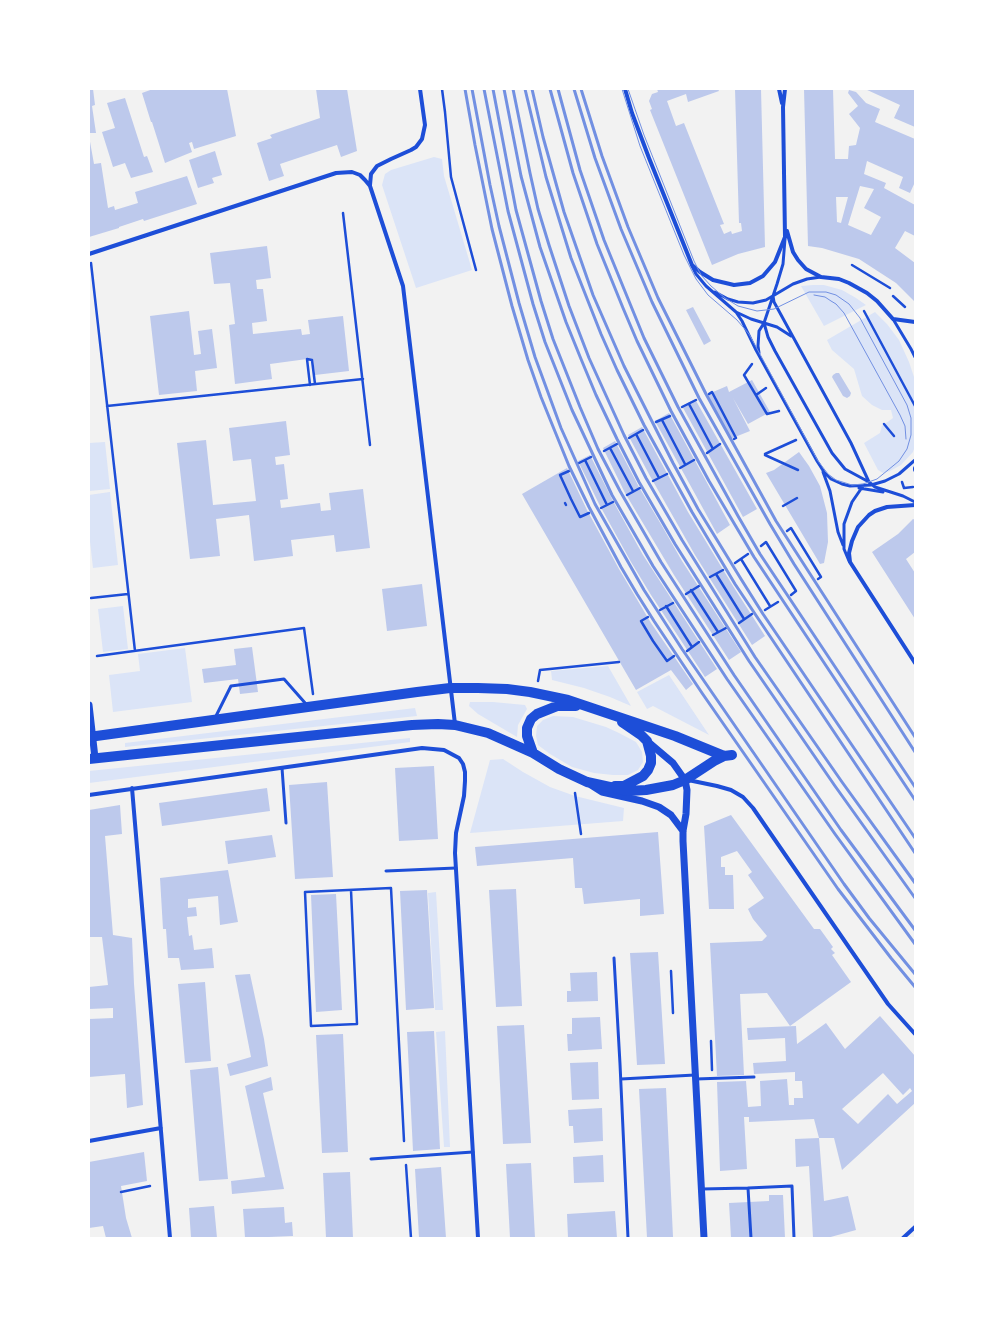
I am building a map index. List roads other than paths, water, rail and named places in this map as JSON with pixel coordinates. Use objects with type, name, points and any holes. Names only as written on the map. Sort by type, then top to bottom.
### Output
[{"type":"main road","points":[[91,737],[450,688],[507,689],[550,695],[588,706],[728,755],[714,761],[685,780],[673,785],[646,790],[628,791],[587,782],[559,769],[533,753],[488,733],[455,725],[412,725],[92,759]]},
{"type":"main road","points":[[533,753],[528,744],[527,736],[527,728],[531,719],[537,714],[557,706],[588,706]]},
{"type":"main road","points":[[601,786],[624,786],[633,782],[643,776],[651,763],[651,756],[647,741],[630,727],[607,713]]},
{"type":"street","points":[[420,89],[425,120],[425,130],[422,139],[416,147],[377,166],[371,174],[370,186],[403,286],[422,457],[455,725]]},
{"type":"street","points":[[625,89],[632,113],[649,158],[692,265],[704,274],[719,282],[734,285],[750,283],[763,276],[778,255],[785,237],[783,107],[785,89]]},
{"type":"street","points":[[779,89],[783,107]]},
{"type":"street","points":[[89,254],[336,173],[352,172],[360,176],[370,186]]},
{"type":"street","points":[[785,223],[796,257],[806,268],[821,277],[839,279],[863,291],[877,301],[893,319],[915,322]]},
{"type":"street","points":[[915,506],[888,507],[875,511],[858,527],[850,546],[850,562],[915,663]]},
{"type":"street","points":[[89,705],[92,759]]},
{"type":"street","points":[[647,741],[673,763],[685,780],[687,790],[687,800],[682,830],[704,1238]]},
{"type":"street","points":[[89,795],[422,748],[437,749],[452,754],[458,758],[463,764],[465,772],[464,796],[456,833],[455,853],[478,1238]]},
{"type":"street","points":[[685,780],[731,790],[743,797],[753,808],[888,1004],[915,1034]]},
{"type":"street","points":[[587,782],[602,792],[642,801],[659,807],[671,815],[682,830]]},
{"type":"street","points":[[132,788],[170,1238]]},
{"type":"street","points":[[89,1141],[161,1128]]},
{"type":"street","points":[[903,1238],[915,1227]]},
{"type":"lane","points":[[760,355],[758,346],[759,331],[764,323],[783,264],[785,237]]},
{"type":"lane","points":[[692,265],[696,274],[709,290],[736,312],[784,331],[792,337]]},
{"type":"lane","points":[[709,290],[738,302],[759,302],[794,284],[807,279],[821,277]]},
{"type":"lane","points":[[773,296],[774,302],[792,337],[851,443],[870,484]]},
{"type":"lane","points":[[736,312],[820,467],[830,491],[838,532],[850,562]]},
{"type":"lane","points":[[893,319],[915,357]]},
{"type":"lane","points":[[764,323],[768,337],[775,351],[832,453],[845,469],[880,489],[895,493],[915,502]]},
{"type":"lane","points":[[844,549],[844,524],[852,502],[862,487],[882,482],[899,474],[915,460]]},
{"type":"lane","points":[[820,467],[831,479],[846,485],[895,493]]},
{"type":"lane","points":[[214,720],[231,686],[284,679],[312,707]]},
{"type":"lane","points":[[282,768],[286,823]]},
{"type":"lane","points":[[386,871],[456,868]]},
{"type":"lane","points":[[614,958],[628,1238]]},
{"type":"lane","points":[[621,1079],[695,1077],[713,1079],[754,1077]]},
{"type":"lane","points":[[371,1159],[473,1152]]},
{"type":"lane","points":[[701,1190],[792,1186],[794,1238]]},
{"type":"lane","points":[[748,1188],[751,1238]]},
{"type":"tram line","points":[[622,89],[640,146],[684,255],[696,279],[708,295],[737,320],[749,334],[818,461],[828,474],[836,480],[852,485],[863,484],[877,479],[899,461],[907,449],[911,435],[911,418],[907,405],[860,318],[849,304],[836,295],[826,292],[809,292],[774,309],[757,311],[738,306],[725,298],[711,286],[701,275],[694,261],[644,135],[628,89]]},
{"type":"tram line","points":[[814,295],[825,297],[836,304],[844,313],[900,415],[905,426],[906,439]]},
{"type":"railway","points":[[465,89],[492,229],[528,360],[541,397],[569,466],[589,507],[637,594],[702,693],[838,889],[915,987]]},
{"type":"railway","points":[[472,89],[499,226],[535,357],[561,428],[595,504],[644,590],[682,649],[844,884],[869,918],[915,974]]},
{"type":"railway","points":[[484,89],[508,211],[533,304],[545,342],[572,410],[612,495],[653,566],[727,679],[835,834],[915,944]]},
{"type":"railway","points":[[493,89],[516,210],[541,301],[553,339],[598,449],[620,491],[661,562],[734,675],[841,830],[915,930]]},
{"type":"railway","points":[[504,89],[521,176],[540,247],[566,322],[596,395],[617,439],[639,482],[675,544],[749,661],[835,786],[915,898]]},
{"type":"railway","points":[[513,89],[538,209],[549,245],[569,306],[589,358],[624,435],[646,478],[682,540],[755,657],[842,782],[915,883]]},
{"type":"railway","points":[[525,89],[546,177],[571,258],[601,334],[644,425],[692,512],[735,584],[915,853]]},
{"type":"railway","points":[[532,89],[543,137],[564,212],[593,295],[624,366],[673,463],[698,509],[763,614],[915,838]]},
{"type":"railway","points":[[550,89],[573,173],[597,244],[637,341],[671,411],[709,481],[754,557],[915,800]]},
{"type":"railway","points":[[558,89],[580,170],[604,240],[644,338],[678,407],[760,554],[915,787]]},
{"type":"railway","points":[[574,89],[595,158],[621,229],[652,302],[699,398],[794,564],[915,752]]},
{"type":"railway","points":[[581,89],[602,156],[628,227],[658,298],[706,394],[776,521],[915,737]]}]
